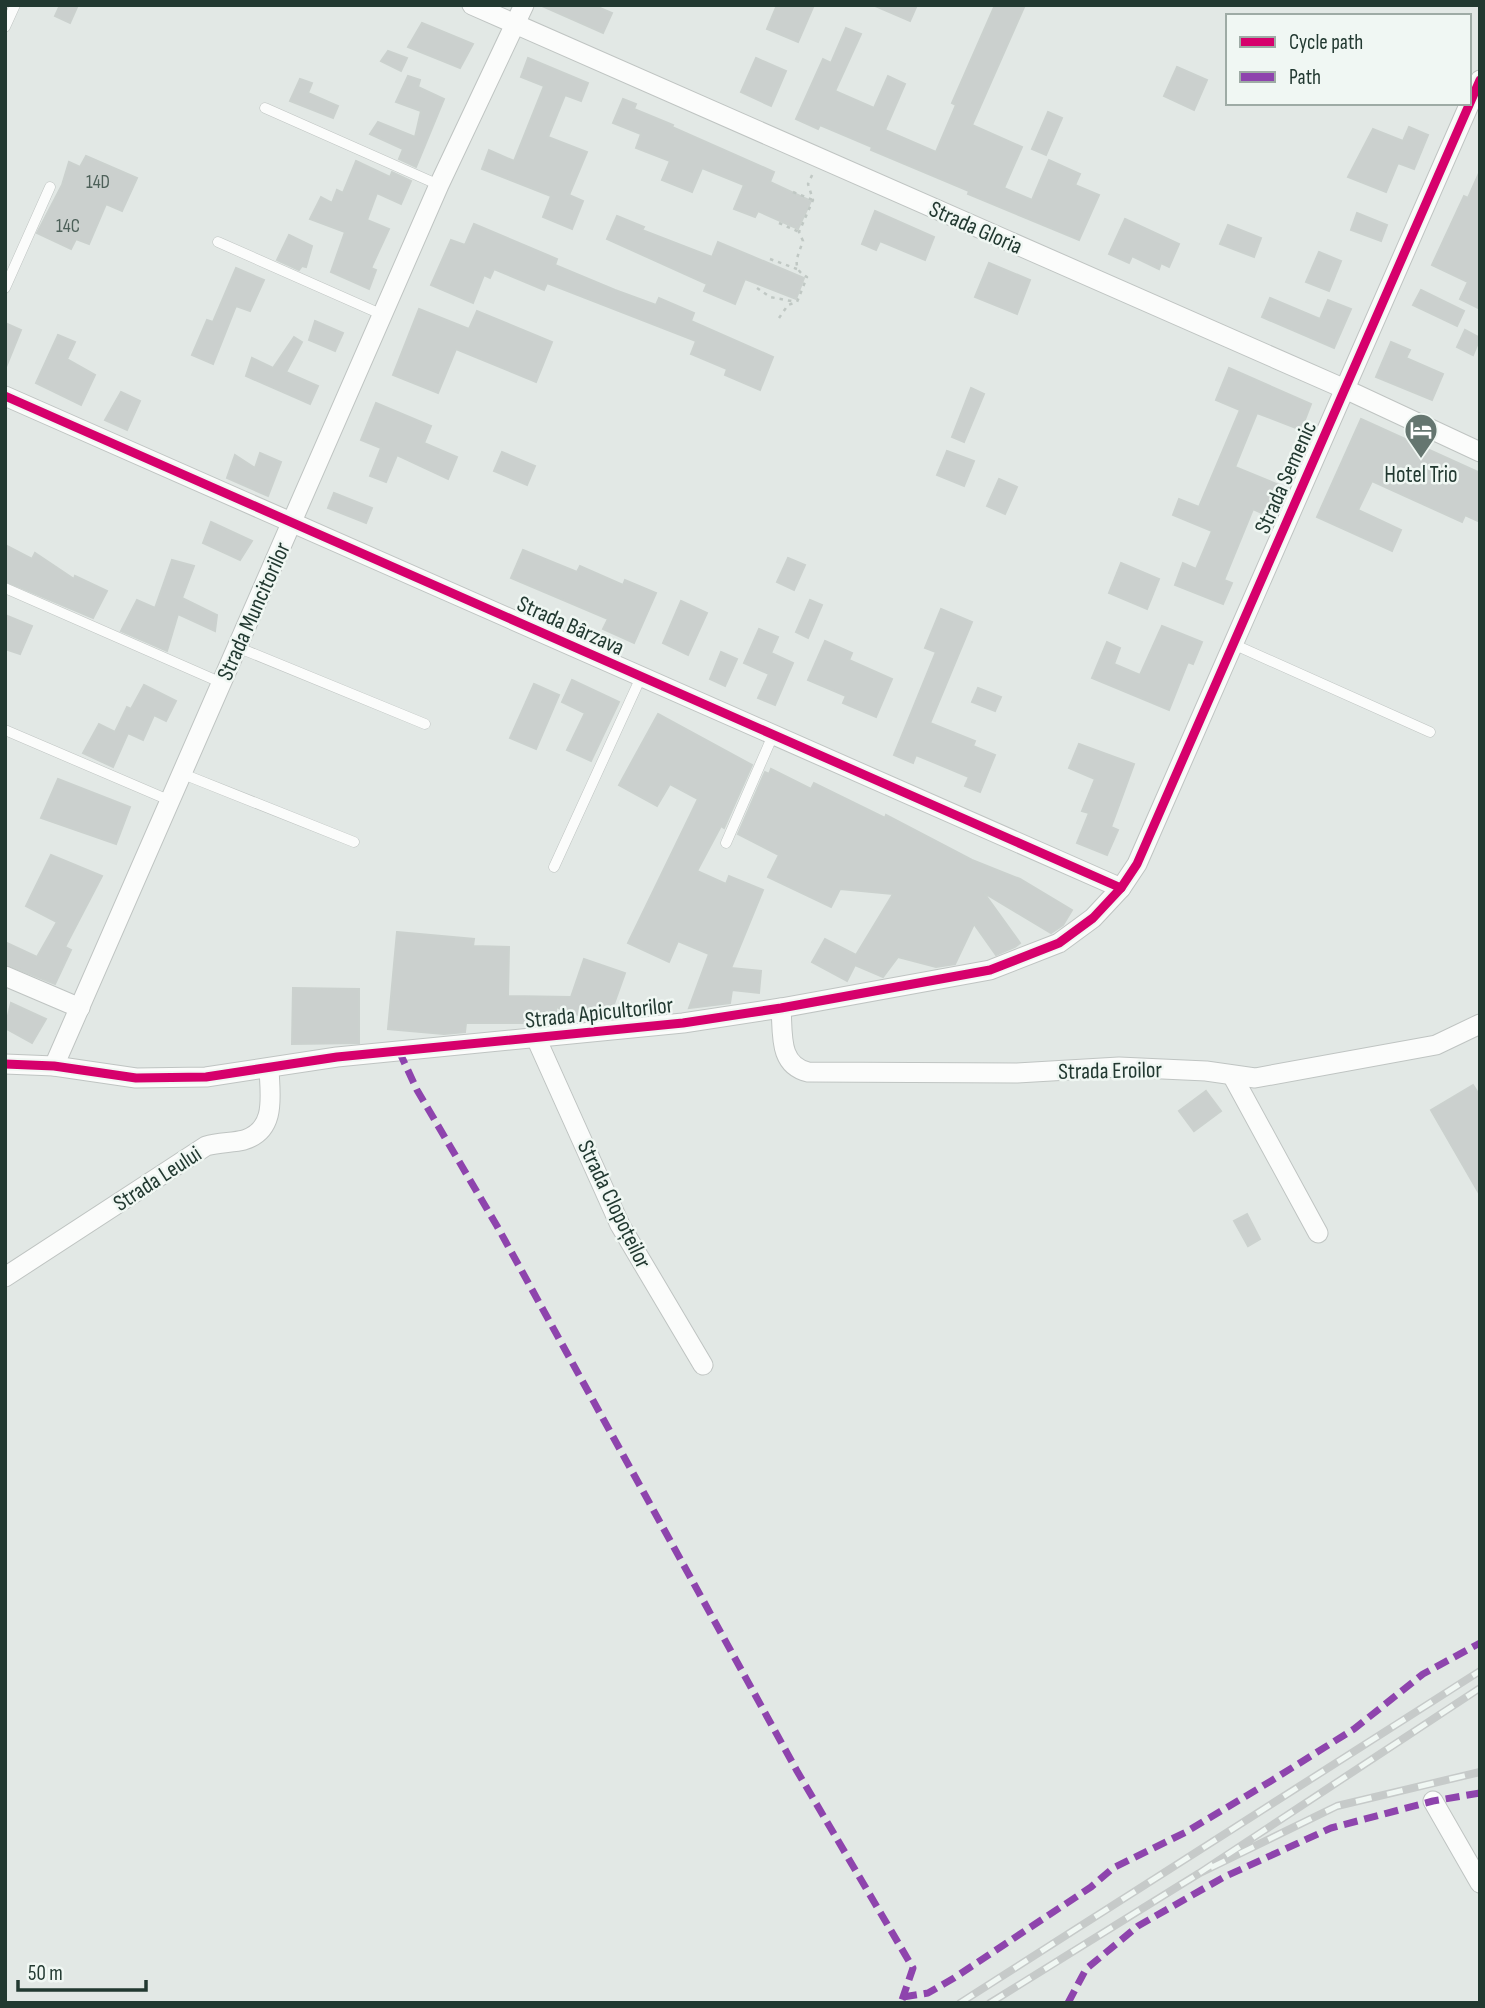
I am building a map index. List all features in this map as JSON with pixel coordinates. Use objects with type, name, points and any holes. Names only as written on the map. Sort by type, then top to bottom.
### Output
[{"type":"street","name":"Strada Gloria","points":[[472,5],[1345,389],[1480,452]]},
{"type":"street","name":"Strada Muncitorilor","points":[[54,1066],[439,186],[524,5]]},
{"type":"street","name":"Strada Semenic","points":[[1471,101],[1480,80]]},
{"type":"street","name":"Strada Semenic","points":[[1121,888],[1137,864],[1469,105]]},
{"type":"street","name":"Strada Bârzava","points":[[5,396],[1121,888]]},
{"type":"street","name":"Strada Apicultorilor","points":[[5,1064],[54,1066],[136,1078],[206,1077],[337,1057],[683,1023],[781,1008],[990,970],[1059,943],[1093,918],[1121,888]]},
{"type":"street","points":[[5,976],[80,1008]]},
{"type":"street","name":"Strada Eroilor","points":[[781,1008],[785,1056],[796,1069],[808,1072],[1017,1073],[1119,1067],[1206,1071],[1233,1077],[1278,1076],[1436,1045],[1480,1024]]},
{"type":"street","name":"Strada Clopoțeilor","points":[[536,1038],[620,1225],[703,1366]]},
{"type":"street","name":"Strada Leului","points":[[5,1277],[206,1146],[244,1140],[256,1134],[271,1113],[269,1069]]},
{"type":"street","points":[[1233,1077],[1318,1233]]},
{"type":"street","points":[[1433,1801],[1480,1882]]},
{"type":"lane","points":[[5,27],[15,5]]},
{"type":"lane","points":[[265,108],[439,186]]},
{"type":"lane","points":[[5,288],[50,187]]},
{"type":"lane","points":[[218,242],[383,315]]},
{"type":"lane","points":[[5,588],[222,683]]},
{"type":"lane","points":[[1233,644],[1430,732]]},
{"type":"lane","points":[[237,647],[425,724]]},
{"type":"lane","points":[[554,867],[641,677]]},
{"type":"lane","points":[[5,730],[171,801]]},
{"type":"lane","points":[[726,843],[773,735]]},
{"type":"lane","points":[[183,774],[354,842]]},
{"type":"path","points":[[799,232],[813,200],[808,184],[818,158]]},
{"type":"path","points":[[793,192],[813,200]]},
{"type":"path","points":[[779,223],[799,232],[803,241],[795,262],[797,269]]},
{"type":"path","points":[[770,259],[797,269],[807,277],[797,302],[788,305],[779,318]]},
{"type":"path","points":[[757,288],[770,297],[797,302]]},
{"type":"building","points":[[60,5],[78,5],[70,23],[55,16]]},
{"type":"building","points":[[540,5],[593,5],[612,13],[603,33]]},
{"type":"building","points":[[777,5],[814,5],[798,42],[767,29]]},
{"type":"building","points":[[873,5],[917,5],[910,21]]},
{"type":"building","points":[[995,5],[1025,5],[972,125],[1022,147],[1004,188],[1032,200],[1049,160],[1080,174],[1075,185],[1099,195],[1079,240],[968,194],[969,191],[871,150],[872,147],[820,125],[818,129],[796,119],[823,59],[831,63],[846,28],[861,34],[835,91],[874,108],[888,76],[905,84],[885,130],[936,152],[956,105],[952,103]]},
{"type":"building","points":[[422,23],[473,44],[460,68],[408,47]]},
{"type":"building","points":[[388,51],[407,58],[401,71],[381,61]]},
{"type":"building","points":[[528,58],[588,83],[581,101],[565,95],[548,137],[587,152],[569,195],[583,201],[572,229],[543,217],[551,196],[482,169],[489,150],[514,161],[544,86],[521,77]]},
{"type":"building","points":[[756,58],[786,71],[771,106],[741,92]]},
{"type":"building","points":[[1177,67],[1207,80],[1194,110],[1164,96]]},
{"type":"building","points":[[408,76],[420,80],[418,87],[444,99],[416,167],[399,159],[403,149],[370,134],[378,122],[415,137],[421,111],[396,102]]},
{"type":"building","points":[[300,79],[312,83],[308,93],[338,106],[333,118],[290,101]]},
{"type":"building","points":[[623,99],[636,104],[634,109],[774,172],[770,182],[811,201],[798,229],[758,211],[755,217],[734,209],[744,185],[702,168],[692,192],[662,180],[670,161],[636,148],[641,134],[613,123]]},
{"type":"building","points":[[1048,112],[1062,118],[1046,155],[1032,149]]},
{"type":"building","points":[[1409,127],[1428,135],[1414,169],[1398,163],[1386,192],[1348,177],[1373,129],[1403,141]]},
{"type":"building","points":[[86,156],[137,178],[122,211],[106,204],[89,244],[76,239],[71,249],[37,233],[62,185],[69,162],[80,167]]},
{"type":"building","points":[[356,161],[390,177],[392,172],[411,181],[401,204],[377,193],[367,220],[389,229],[371,268],[376,270],[369,289],[331,272],[345,232],[310,219],[321,197],[332,203],[337,190],[343,193]]},
{"type":"building","points":[[1480,171],[1480,309],[1460,299],[1468,282],[1432,265],[1464,196],[1468,198]]},
{"type":"building","points":[[875,211],[934,237],[925,260],[880,241],[876,250],[862,244]]},
{"type":"building","points":[[1357,213],[1387,225],[1381,241],[1351,230]]},
{"type":"building","points":[[617,216],[644,227],[642,230],[712,257],[718,242],[804,278],[796,299],[745,279],[735,304],[704,291],[707,284],[607,239]]},
{"type":"building","points":[[1125,219],[1179,244],[1169,267],[1161,263],[1159,269],[1132,256],[1129,263],[1109,254]]},
{"type":"building","points":[[474,224],[557,259],[555,265],[615,290],[656,305],[659,298],[694,313],[691,321],[773,357],[760,390],[725,375],[727,369],[691,354],[696,341],[547,283],[544,290],[494,269],[490,278],[484,275],[473,303],[431,285],[451,240],[465,245]]},
{"type":"building","points":[[1228,225],[1261,238],[1254,257],[1220,244]]},
{"type":"building","points":[[289,235],[312,246],[306,267],[302,266],[299,270],[277,260]]},
{"type":"building","points":[[1319,252],[1341,261],[1329,291],[1306,282]]},
{"type":"building","points":[[989,263],[1030,280],[1017,314],[975,297]]},
{"type":"building","points":[[236,268],[264,280],[250,311],[236,306],[213,364],[192,355],[207,320],[213,322]]},
{"type":"building","points":[[1421,290],[1464,311],[1457,326],[1413,305]]},
{"type":"building","points":[[1270,298],[1320,319],[1328,300],[1351,309],[1334,348],[1262,317]]},
{"type":"building","points":[[419,309],[469,329],[477,311],[552,342],[536,382],[456,349],[438,393],[393,375]]},
{"type":"building","points":[[315,321],[343,333],[335,351],[309,340]]},
{"type":"building","points":[[5,323],[21,330],[6,367],[5,367]]},
{"type":"building","points":[[1465,330],[1480,338],[1473,355],[1457,347]]},
{"type":"building","points":[[58,335],[75,342],[67,359],[95,375],[81,405],[36,383]]},
{"type":"building","points":[[294,337],[302,342],[286,372],[318,386],[310,404],[246,376],[252,358],[273,368]]},
{"type":"building","points":[[1391,342],[1410,350],[1406,358],[1443,374],[1432,400],[1376,377]]},
{"type":"building","points":[[1229,368],[1311,404],[1301,430],[1257,413],[1235,467],[1279,485],[1266,515],[1253,509],[1224,580],[1232,583],[1223,604],[1175,585],[1183,563],[1196,569],[1212,531],[1173,515],[1179,499],[1199,507],[1240,410],[1216,400]]},
{"type":"building","points":[[971,388],[984,394],[964,442],[952,437]]},
{"type":"building","points":[[121,392],[140,401],[127,430],[105,420]]},
{"type":"building","points":[[376,403],[431,426],[424,443],[457,457],[448,479],[397,455],[386,482],[370,476],[381,448],[361,440]]},
{"type":"building","points":[[1361,419],[1480,473],[1480,522],[1465,515],[1462,522],[1372,481],[1358,510],[1401,530],[1392,551],[1317,517]]},
{"type":"building","points":[[947,451],[974,461],[964,486],[937,475]]},
{"type":"building","points":[[502,452],[535,466],[527,485],[494,471]]},
{"type":"building","points":[[260,453],[281,462],[268,496],[227,478],[235,455],[255,468]]},
{"type":"building","points":[[999,479],[1017,487],[1005,514],[987,506]]},
{"type":"building","points":[[334,493],[372,508],[366,523],[328,508]]},
{"type":"building","points":[[211,522],[252,541],[240,560],[203,543]]},
{"type":"building","points":[[5,545],[32,559],[35,553],[74,579],[75,576],[107,591],[93,618],[5,581]]},
{"type":"building","points":[[523,550],[577,572],[580,566],[623,585],[625,580],[656,593],[634,643],[603,629],[608,619],[511,578]]},
{"type":"building","points":[[788,558],[805,565],[794,590],[777,582]]},
{"type":"building","points":[[172,560],[194,566],[182,598],[217,615],[215,631],[178,614],[167,651],[121,631],[137,600],[155,608]]},
{"type":"building","points":[[1121,563],[1159,579],[1147,609],[1109,593]]},
{"type":"building","points":[[810,600],[822,605],[808,638],[796,632]]},
{"type":"building","points":[[681,601],[707,613],[688,655],[663,643]]},
{"type":"building","points":[[941,609],[972,622],[930,723],[975,741],[973,746],[995,755],[980,792],[965,786],[969,777],[916,755],[913,763],[894,755],[936,652],[925,648]]},
{"type":"building","points":[[5,615],[32,626],[20,654],[5,649]]},
{"type":"building","points":[[1162,626],[1202,642],[1193,664],[1188,662],[1169,710],[1092,678],[1107,642],[1120,648],[1114,664],[1140,675]]},
{"type":"building","points":[[759,629],[778,637],[771,653],[793,663],[775,705],[758,698],[769,674],[744,663]]},
{"type":"building","points":[[825,641],[852,653],[849,660],[892,679],[876,717],[843,703],[846,696],[808,680]]},
{"type":"building","points":[[721,652],[737,659],[725,686],[710,679]]},
{"type":"building","points":[[572,680],[619,702],[591,761],[567,750],[585,713],[562,702]]},
{"type":"building","points":[[534,684],[559,695],[536,749],[510,738]]},
{"type":"building","points":[[144,685],[176,701],[166,721],[154,715],[143,740],[128,733],[113,767],[83,753],[99,724],[115,732],[127,707],[131,709]]},
{"type":"building","points":[[978,688],[1001,697],[995,711],[972,702]]},
{"type":"building","points":[[658,714],[752,765],[724,828],[721,826],[697,871],[726,884],[729,876],[763,890],[731,968],[761,971],[759,993],[732,990],[730,1003],[689,1008],[709,954],[678,941],[669,962],[628,943],[698,799],[670,784],[657,806],[619,785]]},
{"type":"building","points":[[1079,744],[1134,764],[1111,827],[1118,830],[1107,855],[1077,843],[1089,813],[1082,811],[1095,779],[1069,768]]},
{"type":"building","points":[[771,769],[811,789],[814,783],[885,818],[886,815],[972,860],[1020,879],[1072,910],[1063,925],[1051,933],[984,893],[1020,943],[1015,947],[996,955],[974,924],[955,964],[936,967],[898,957],[883,977],[855,965],[847,981],[812,962],[825,939],[856,955],[893,894],[840,889],[831,907],[768,877],[779,855],[738,834],[765,772],[769,774]]},
{"type":"building","points":[[58,779],[130,807],[116,844],[41,818]]},
{"type":"building","points":[[51,855],[102,876],[65,947],[71,950],[55,984],[5,964],[5,942],[37,957],[57,922],[26,906]]},
{"type":"building","points":[[397,932],[474,939],[473,946],[509,947],[508,996],[571,997],[584,959],[625,973],[609,1018],[592,1020],[556,1007],[556,1023],[466,1023],[465,1032],[444,1034],[388,1029]]},
{"type":"building","points":[[293,988],[359,989],[359,1043],[292,1044]]},
{"type":"building","points":[[11,1003],[46,1019],[32,1043],[5,1028]]},
{"type":"building","points":[[1473,1085],[1480,1096],[1480,1195],[1431,1110]]},
{"type":"building","points":[[1206,1091],[1221,1111],[1194,1131],[1179,1111]]},
{"type":"building","points":[[1247,1214],[1260,1239],[1248,1246],[1234,1221]]},
{"type":"railway","points":[[960,2003],[1480,1671]]},
{"type":"railway","points":[[1480,1688],[1198,1874],[1337,1806],[1480,1772]]},
{"type":"railway","points":[[990,2003],[1198,1874]]},
{"type":"marked path","points":[[399,1051],[417,1090],[497,1226],[797,1771],[913,1968],[901,2003]]},
{"type":"marked path","points":[[903,1997],[928,1993],[954,1978],[1091,1887],[1113,1868],[1186,1832],[1271,1781],[1354,1729],[1423,1674],[1480,1643]]},
{"type":"marked path","points":[[1068,2003],[1086,1969],[1138,1926],[1224,1877],[1331,1828],[1433,1801],[1480,1793]]},
{"type":"cycle path","points":[[1471,101],[1480,80]]},
{"type":"cycle path","points":[[5,1064],[54,1066],[136,1078],[206,1077],[337,1057],[683,1023],[990,970],[1059,943],[1093,918],[1121,888],[1137,864],[1469,105]]},
{"type":"cycle path","points":[[5,396],[1121,888]]},
{"type":"place","name":"Hotel Trio","points":[[1421,460]]}]
